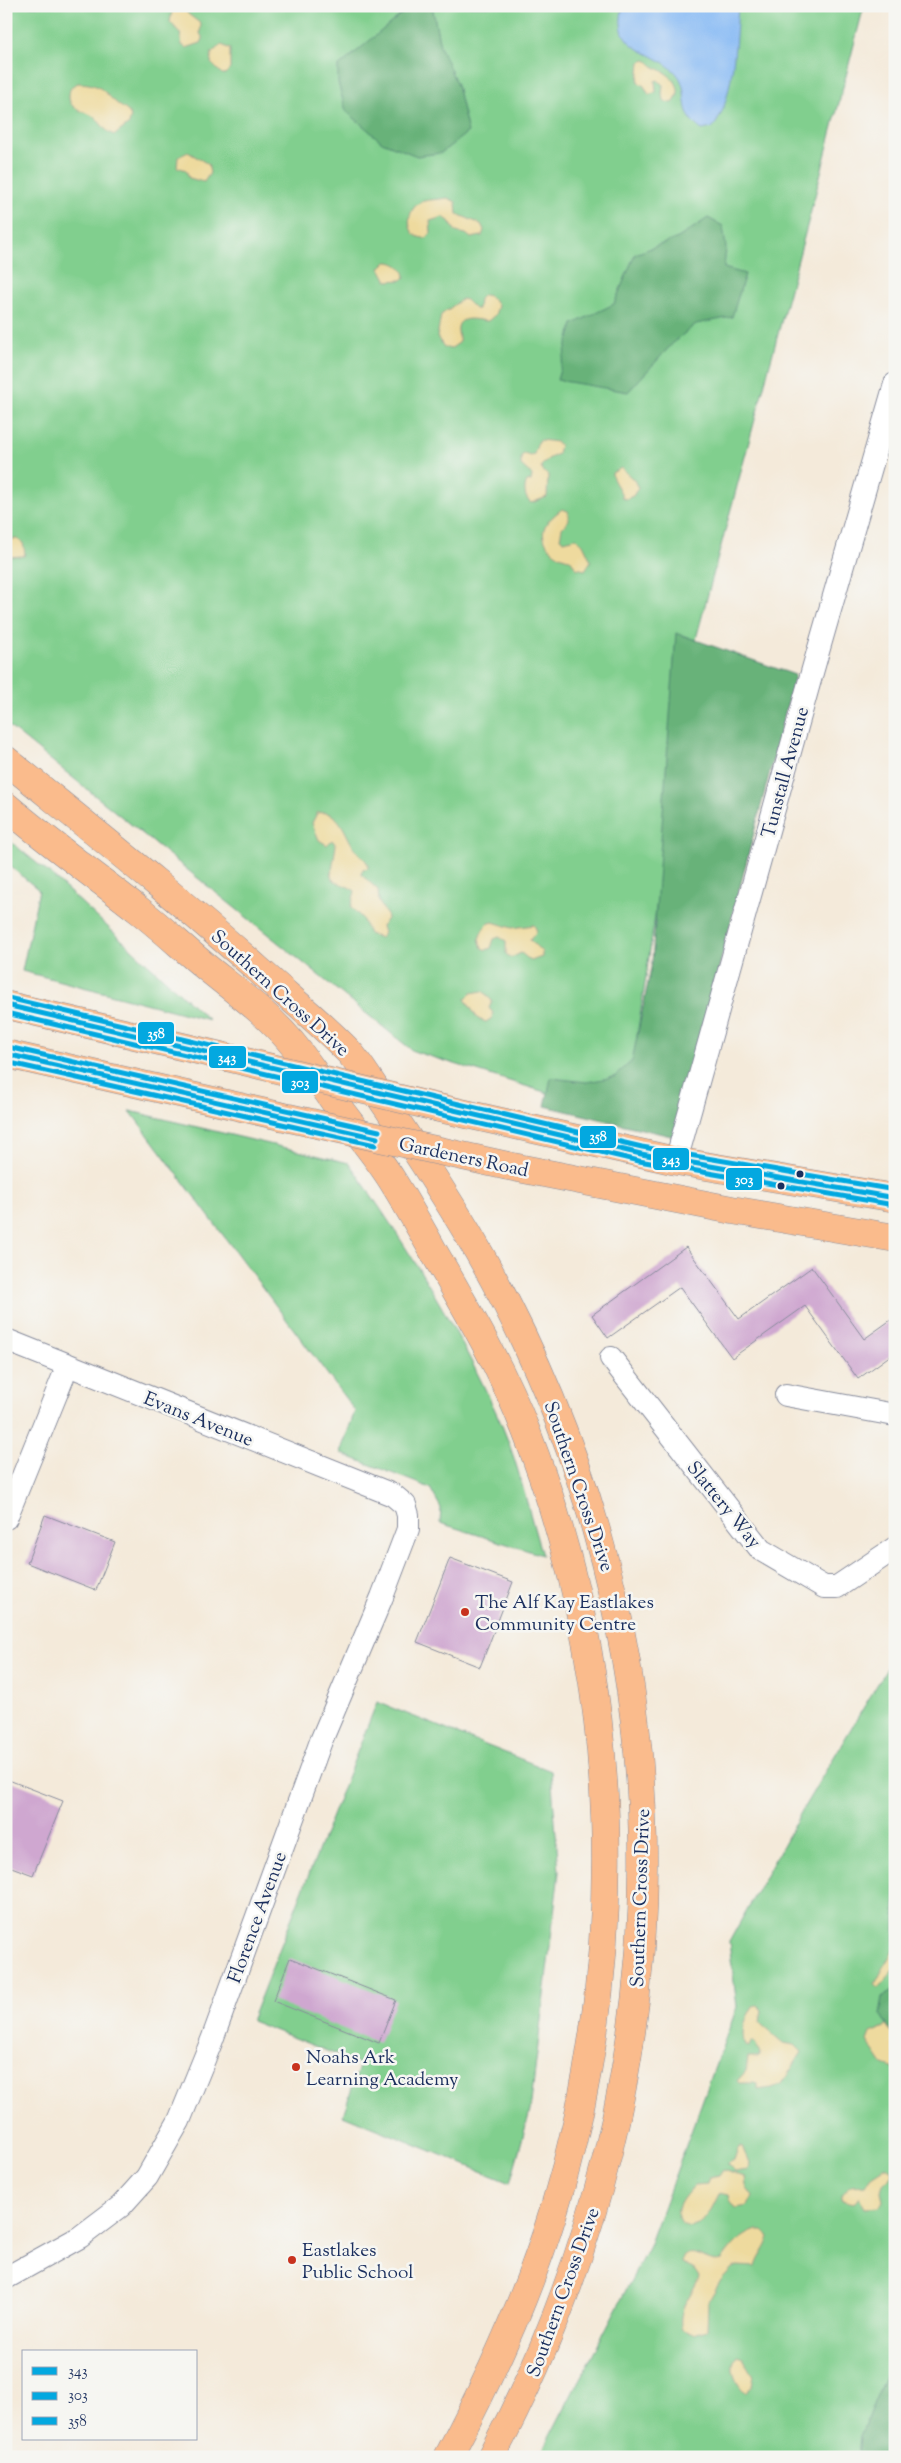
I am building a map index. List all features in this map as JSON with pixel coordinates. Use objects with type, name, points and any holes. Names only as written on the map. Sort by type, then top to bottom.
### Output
[{"type":"main road","name":"Southern Cross Drive","points":[[6,760],[217,933],[352,1055],[443,1190],[499,1288],[557,1412],[592,1512],[609,1569],[622,1626],[637,1739],[644,1837],[642,1933],[633,2030],[615,2132],[588,2229],[548,2335],[516,2410],[491,2457]]},
{"type":"main road","name":"Southern Cross Drive","points":[[6,806],[34,830],[143,914],[256,1009],[288,1039],[391,1178],[481,1333],[524,1425],[562,1538],[579,1604],[595,1699],[602,1760],[607,1847],[606,1900],[603,1949],[592,2042],[580,2112],[553,2213],[508,2335],[448,2457]]},
{"type":"main road","points":[[6,1005],[439,1108],[676,1161],[895,1198]]},
{"type":"main road","name":"Gardeners Road","points":[[6,1054],[508,1166],[732,1210],[895,1238]]},
{"type":"street","name":"Tunstall Avenue","points":[[676,1161],[813,669],[895,384]]},
{"type":"street","name":"Evans Avenue","points":[[6,1340],[393,1495]]},
{"type":"street","name":"Slattery Way","points":[[611,1358],[761,1550],[824,1587],[837,1587],[895,1548]]},
{"type":"street","points":[[6,1518],[68,1365]]},
{"type":"street","points":[[786,1395],[895,1415]]},
{"type":"street","name":"Florence Avenue","points":[[6,2278],[80,2237],[121,2206],[147,2176],[179,2121],[212,2040],[321,1741],[382,1597],[408,1528],[408,1515],[405,1505],[393,1495]]},
{"type":"green space","points":[[6,6],[864,6],[697,635],[625,1117],[413,1051],[6,724]]},
{"type":"green space","points":[[411,6],[431,6],[433,10],[440,46],[457,85],[468,132],[441,153],[417,156],[382,142],[346,111],[338,83],[338,67]]},
{"type":"green space","points":[[708,218],[723,226],[726,248],[724,268],[745,274],[732,317],[696,324],[674,342],[628,392],[557,380],[573,324],[614,304],[635,254],[678,238]]},
{"type":"green space","points":[[676,633],[795,675],[675,1137],[545,1106],[551,1078],[587,1082],[614,1077],[632,1061],[652,963]]},
{"type":"green space","points":[[6,838],[49,873],[209,1020],[22,971],[39,890],[6,863]]},
{"type":"green space","points":[[130,1111],[349,1163],[433,1292],[487,1393],[503,1428],[514,1459],[542,1555],[440,1523],[441,1508],[430,1488],[340,1453],[355,1411]]},
{"type":"green space","points":[[895,1655],[895,2457],[539,2457],[649,2246],[737,2007],[729,1942],[804,1807]]},
{"type":"green space","points":[[377,1702],[551,1771],[559,1872],[530,2111],[510,2183],[343,2115],[360,2064],[251,2021]]},
{"type":"green space","points":[[895,1989],[895,2038],[880,2014],[883,1997]]},
{"type":"green space","points":[[895,2352],[895,2457],[858,2457],[860,2436]]},
{"type":"sand","points":[[173,6],[184,6],[188,14],[201,24],[200,33],[203,39],[201,43],[186,48],[182,45],[180,33],[170,22]]},
{"type":"sand","points":[[222,45],[230,49],[230,69],[225,74],[222,74],[211,63],[212,52]]},
{"type":"sand","points":[[646,60],[666,73],[674,81],[678,91],[673,103],[665,102],[662,94],[663,85],[658,80],[655,81],[656,92],[649,95],[644,86],[638,82],[640,62]]},
{"type":"sand","points":[[78,83],[93,85],[102,90],[129,112],[131,116],[129,124],[115,135],[106,130],[94,117],[74,107],[69,100],[69,93],[71,88]]},
{"type":"sand","points":[[188,152],[208,164],[210,173],[204,182],[189,178],[186,170],[177,167],[178,157]]},
{"type":"sand","points":[[448,198],[456,202],[457,214],[481,224],[484,230],[482,236],[471,238],[466,234],[456,232],[449,221],[443,217],[430,221],[431,233],[427,238],[414,234],[409,224],[415,206],[423,201]]},
{"type":"sand","points":[[386,262],[398,266],[405,274],[405,277],[402,280],[387,281],[380,268]]},
{"type":"sand","points":[[483,295],[492,298],[498,306],[495,315],[488,321],[467,319],[463,321],[458,327],[459,343],[450,349],[444,347],[437,337],[441,315],[462,299],[466,300],[475,309],[478,309],[479,299]]},
{"type":"sand","points":[[541,440],[556,442],[560,445],[558,454],[548,459],[541,466],[542,470],[548,475],[547,497],[531,503],[527,499],[525,491],[527,482],[531,481],[532,475],[521,465],[521,456],[524,454],[530,456],[534,454],[538,442]]},
{"type":"sand","points":[[621,468],[634,480],[638,488],[633,496],[626,499],[622,498],[612,476],[612,473]]},
{"type":"sand","points":[[562,509],[568,511],[569,520],[562,528],[560,538],[564,541],[576,538],[583,544],[591,561],[585,570],[576,568],[570,559],[555,553],[547,545],[543,535],[547,523]]},
{"type":"sand","points":[[6,539],[17,539],[23,543],[24,556],[6,557]]},
{"type":"sand","points":[[317,813],[332,815],[337,819],[355,849],[368,864],[368,868],[362,870],[362,875],[378,890],[379,902],[388,917],[382,926],[384,933],[381,938],[369,934],[362,918],[351,907],[355,891],[336,882],[331,877],[336,845],[332,840],[327,845],[319,840],[312,823]]},
{"type":"sand","points":[[493,922],[512,928],[534,925],[537,931],[530,940],[542,952],[542,957],[531,961],[521,953],[511,958],[506,954],[506,941],[499,937],[494,939],[491,948],[486,950],[482,948],[479,939],[481,933],[485,926]]},
{"type":"sand","points":[[483,991],[492,1001],[489,1008],[493,1013],[492,1018],[486,1022],[478,1019],[465,999],[471,993]]},
{"type":"sand","points":[[895,1946],[895,1969],[878,1988],[875,1984]]},
{"type":"sand","points":[[757,2005],[762,2010],[760,2022],[762,2025],[783,2043],[795,2045],[802,2052],[782,2084],[758,2090],[758,2084],[739,2083],[737,2081],[746,2071],[748,2057],[759,2057],[761,2054],[754,2041],[751,2041],[749,2047],[745,2046],[743,2035],[744,2025],[748,2016],[753,2006]]},
{"type":"sand","points":[[887,2026],[895,2038],[895,2069],[883,2065],[867,2041],[870,2033]]},
{"type":"sand","points":[[742,2146],[749,2164],[748,2170],[735,2172],[727,2164],[734,2160],[738,2148]]},
{"type":"sand","points":[[886,2167],[892,2169],[893,2174],[883,2184],[881,2192],[883,2201],[879,2207],[864,2208],[859,2196],[854,2203],[841,2200],[841,2196],[850,2187],[865,2185],[872,2176]]},
{"type":"sand","points":[[722,2170],[745,2177],[746,2186],[753,2196],[748,2206],[736,2208],[730,2200],[729,2194],[720,2192],[710,2212],[701,2223],[690,2227],[681,2224],[678,2218],[680,2203],[695,2185],[707,2184],[709,2178],[718,2176]]},
{"type":"sand","points":[[757,2230],[763,2230],[769,2236],[755,2267],[737,2266],[732,2268],[721,2280],[708,2302],[707,2330],[694,2334],[682,2329],[681,2315],[683,2308],[699,2277],[693,2268],[682,2263],[683,2257],[688,2254],[697,2254],[712,2260],[722,2260],[737,2242]]},
{"type":"sand","points":[[737,2355],[743,2357],[754,2376],[752,2386],[745,2392],[738,2384],[734,2374],[733,2364]]},
{"type":"water","points":[[623,6],[738,6],[729,88],[725,104],[712,128],[702,130],[689,116],[681,80],[676,73],[628,41],[623,33],[621,21]]},
{"type":"building","points":[[686,1247],[739,1319],[812,1267],[864,1339],[895,1317],[895,1352],[858,1379],[805,1306],[732,1358],[680,1287],[608,1338],[592,1315]]},
{"type":"building","points":[[45,1515],[115,1542],[96,1590],[27,1563]]},
{"type":"building","name":"The Alf Kay Eastlakes Community Centre","points":[[450,1558],[513,1582],[480,1667],[417,1642]]},
{"type":"building","points":[[6,1779],[63,1801],[33,1875],[6,1865]]},
{"type":"building","points":[[290,1958],[396,2000],[379,2043],[273,2001]]},
{"type":"transit line","name":"358","points":[[8,998],[642,1147],[895,1190]]},
{"type":"transit line","name":"343","points":[[6,1005],[641,1154],[895,1198]]},
{"type":"transit line","name":"303","points":[[6,1013],[639,1161],[894,1205]]},
{"type":"transit line","name":"358","points":[[8,1047],[379,1131]]},
{"type":"transit line","name":"343","points":[[6,1054],[377,1138]]},
{"type":"transit line","name":"303","points":[[6,1062],[375,1145]]},
{"type":"place","name":"The Alf Kay Eastlakes Community Centre","points":[[465,1612]]},
{"type":"place","name":"Noahs Ark Learning Academy","points":[[296,2067]]},
{"type":"place","name":"Eastlakes Public School","points":[[292,2260]]}]
